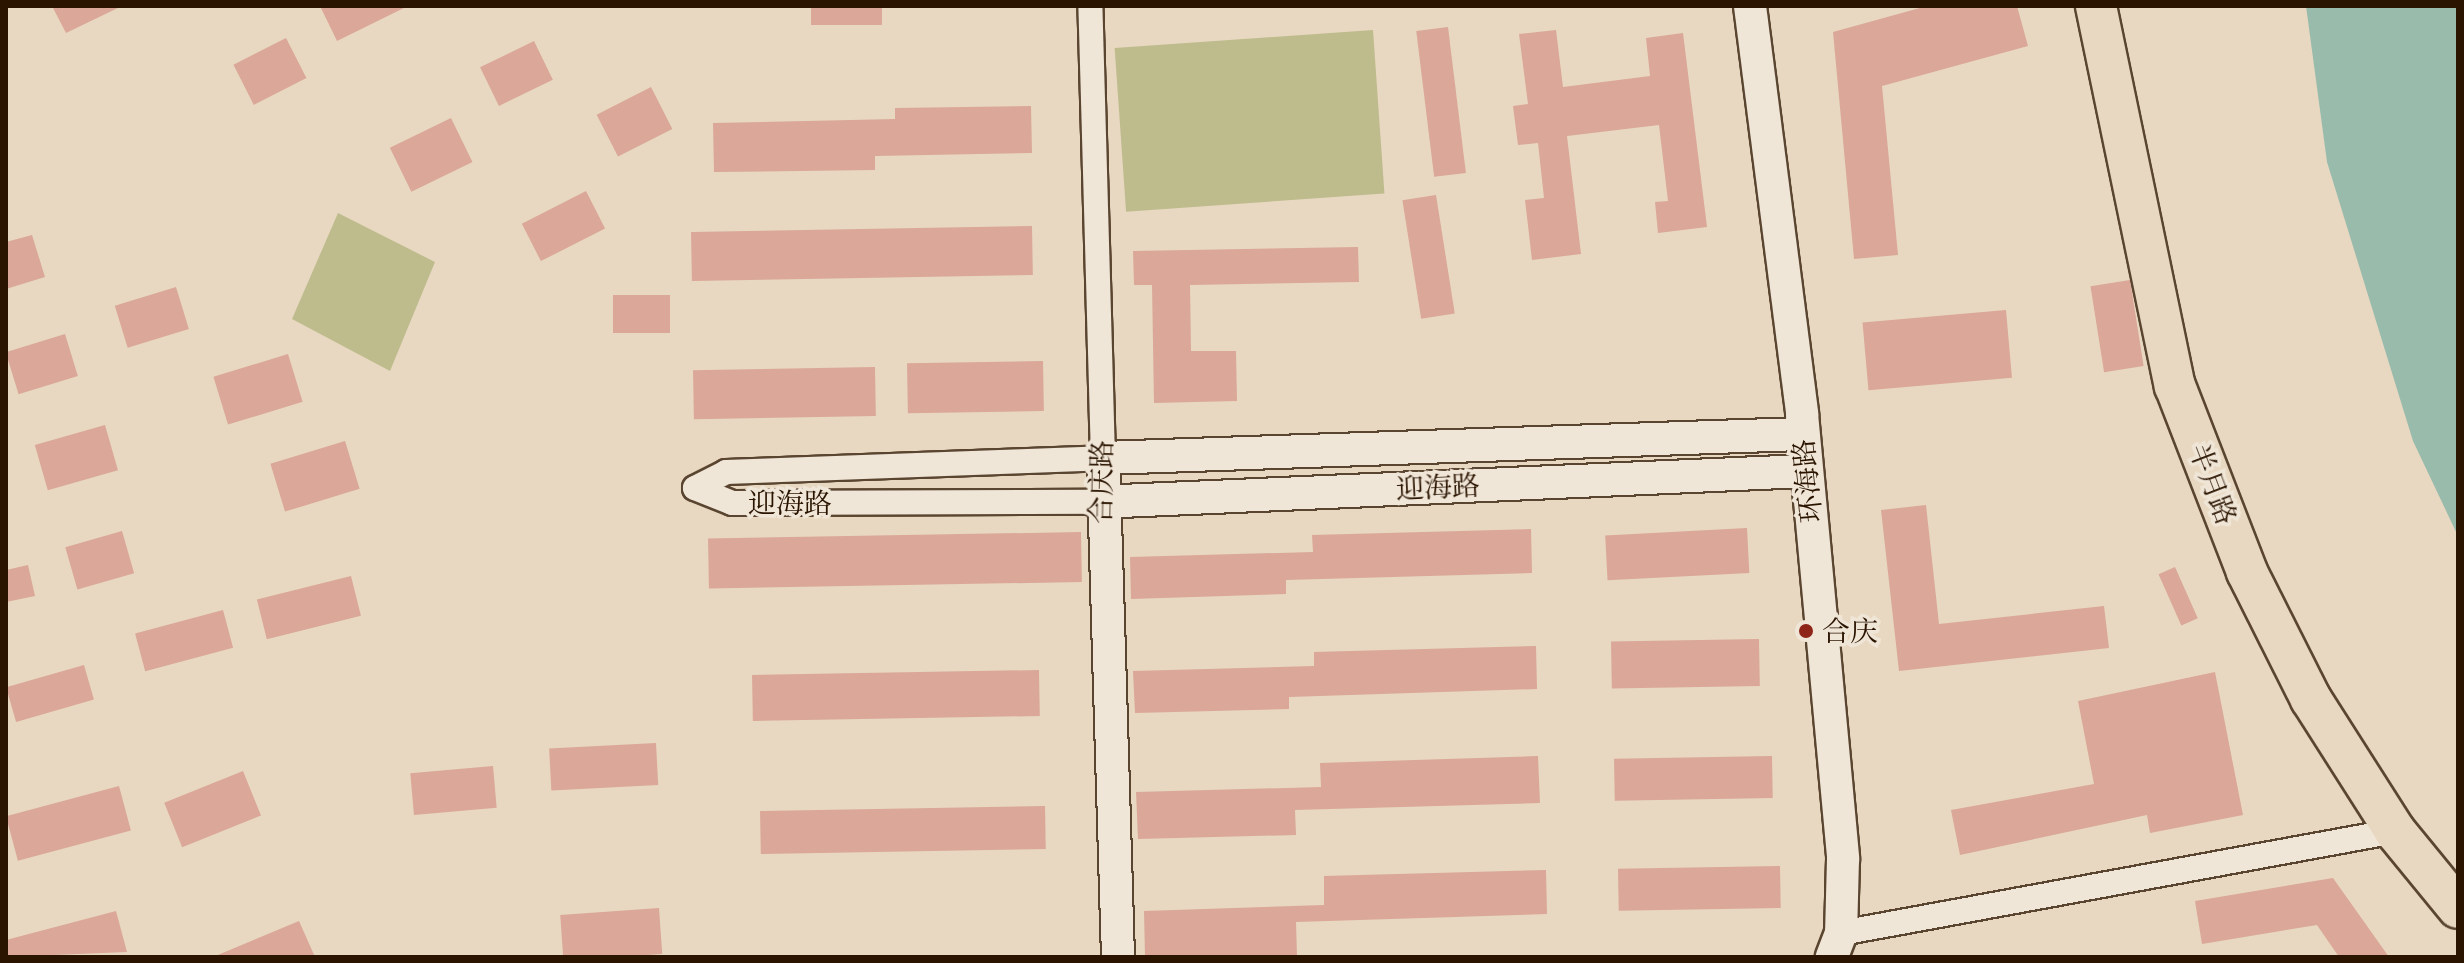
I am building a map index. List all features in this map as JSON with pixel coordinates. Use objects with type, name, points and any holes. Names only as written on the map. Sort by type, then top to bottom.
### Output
[{"type":"main road","name":"半月路","points":[[2096,6],[2175,386],[2254,586],[2311,699],[2395,831],[2458,908]]},
{"type":"street","name":"合庆路","points":[[1090,6],[1103,458],[1098,502],[1118,957]]},
{"type":"street","name":"环海路","points":[[1750,6],[1802,434],[1843,859],[1836,945]]},
{"type":"street","name":"迎海路","points":[[1802,434],[726,472],[695,488],[732,503],[1098,502],[1806,471]]},
{"type":"street","points":[[1836,945],[2395,831]]},
{"type":"shaded area","points":[[2306,6],[2458,6],[2458,536],[2413,441],[2327,162]]},
{"type":"shaded area","points":[[1373,30],[1384,194],[1126,212],[1115,48]]},
{"type":"shaded area","points":[[338,213],[435,262],[390,371],[292,319]]},
{"type":"building","points":[[52,6],[122,6],[66,33]]},
{"type":"building","points":[[320,6],[408,6],[337,41]]},
{"type":"building","points":[[811,6],[882,6],[882,25],[811,25]]},
{"type":"building","points":[[1927,6],[2017,6],[2028,46],[1882,86],[1898,255],[1854,259],[1833,32]]},
{"type":"building","points":[[1448,27],[1466,173],[1434,177],[1416,31]]},
{"type":"building","points":[[1556,30],[1563,87],[1650,76],[1646,38],[1683,33],[1707,227],[1658,233],[1655,202],[1668,201],[1659,125],[1567,136],[1581,254],[1532,260],[1525,200],[1544,198],[1538,143],[1518,145],[1513,106],[1528,104],[1519,34]]},
{"type":"building","points":[[286,38],[306,78],[254,105],[233,65]]},
{"type":"building","points":[[534,41],[553,80],[499,106],[480,67]]},
{"type":"building","points":[[651,87],[672,129],[618,157],[597,115]]},
{"type":"building","points":[[1031,106],[1032,153],[875,156],[875,170],[714,172],[713,123],[895,119],[895,108]]},
{"type":"building","points":[[451,118],[472,162],[411,192],[390,148]]},
{"type":"building","points":[[586,191],[605,228],[541,261],[522,224]]},
{"type":"building","points":[[1436,195],[1455,314],[1421,319],[1402,200]]},
{"type":"building","points":[[1032,226],[1033,275],[692,281],[691,232]]},
{"type":"building","points":[[32,235],[45,277],[6,289],[6,242]]},
{"type":"building","points":[[1358,247],[1359,282],[1190,285],[1191,351],[1236,351],[1237,401],[1154,403],[1152,285],[1134,285],[1133,251]]},
{"type":"building","points":[[2130,280],[2144,366],[2104,372],[2090,286]]},
{"type":"building","points":[[176,287],[189,329],[128,348],[115,306]]},
{"type":"building","points":[[613,295],[670,295],[670,333],[613,333]]},
{"type":"building","points":[[2006,310],[2012,378],[1868,390],[1863,323]]},
{"type":"building","points":[[65,334],[78,376],[19,394],[6,352]]},
{"type":"building","points":[[288,354],[303,402],[228,425],[213,377]]},
{"type":"building","points":[[1043,361],[1044,411],[908,413],[907,363]]},
{"type":"building","points":[[875,367],[876,416],[694,419],[693,370]]},
{"type":"building","points":[[105,425],[118,470],[48,490],[35,445]]},
{"type":"building","points":[[345,441],[360,489],[285,512],[270,464]]},
{"type":"building","points":[[1926,505],[1939,624],[2104,606],[2109,648],[1899,671],[1881,510]]},
{"type":"building","points":[[1747,528],[1749,573],[1608,580],[1605,535]]},
{"type":"building","points":[[1531,529],[1532,573],[1286,580],[1286,594],[1131,599],[1130,557],[1313,552],[1312,535]]},
{"type":"building","points":[[122,531],[134,573],[77,590],[65,547]]},
{"type":"building","points":[[1081,532],[1082,582],[709,589],[708,539]]},
{"type":"building","points":[[28,565],[35,596],[6,602],[6,570]]},
{"type":"building","points":[[2175,567],[2198,618],[2181,625],[2159,574]]},
{"type":"building","points":[[351,576],[361,616],[267,639],[257,599]]},
{"type":"building","points":[[223,610],[233,648],[145,671],[135,634]]},
{"type":"building","points":[[1759,639],[1760,686],[1612,689],[1611,642]]},
{"type":"building","points":[[1536,646],[1537,689],[1289,697],[1289,709],[1135,713],[1133,671],[1314,666],[1314,652]]},
{"type":"building","points":[[84,665],[94,700],[16,722],[6,687]]},
{"type":"building","points":[[1039,670],[1040,716],[753,721],[752,675]]},
{"type":"building","points":[[2215,672],[2243,815],[2150,833],[2147,815],[1960,855],[1951,810],[2094,784],[2078,701]]},
{"type":"building","points":[[656,743],[658,785],[551,791],[549,749]]},
{"type":"building","points":[[1538,756],[1540,803],[1295,810],[1296,835],[1138,839],[1136,792],[1321,787],[1320,763]]},
{"type":"building","points":[[1772,756],[1773,798],[1615,801],[1614,759]]},
{"type":"building","points":[[493,766],[497,808],[414,815],[410,773]]},
{"type":"building","points":[[243,771],[261,816],[182,847],[164,803]]},
{"type":"building","points":[[119,786],[131,830],[18,861],[6,816]]},
{"type":"building","points":[[1045,806],[1046,849],[761,854],[760,811]]},
{"type":"building","points":[[1780,866],[1781,908],[1619,911],[1618,869]]},
{"type":"building","points":[[1546,870],[1547,914],[1296,922],[1297,956],[1145,957],[1144,911],[1324,905],[1324,876]]},
{"type":"building","points":[[2333,878],[2389,957],[2339,957],[2317,925],[2202,944],[2195,901]]},
{"type":"building","points":[[659,908],[662,954],[563,957],[560,915]]},
{"type":"building","points":[[116,911],[127,952],[6,957],[6,940]]},
{"type":"building","points":[[299,921],[315,957],[213,957]]},
{"type":"place","name":"合庆","points":[[1806,631]]}]
